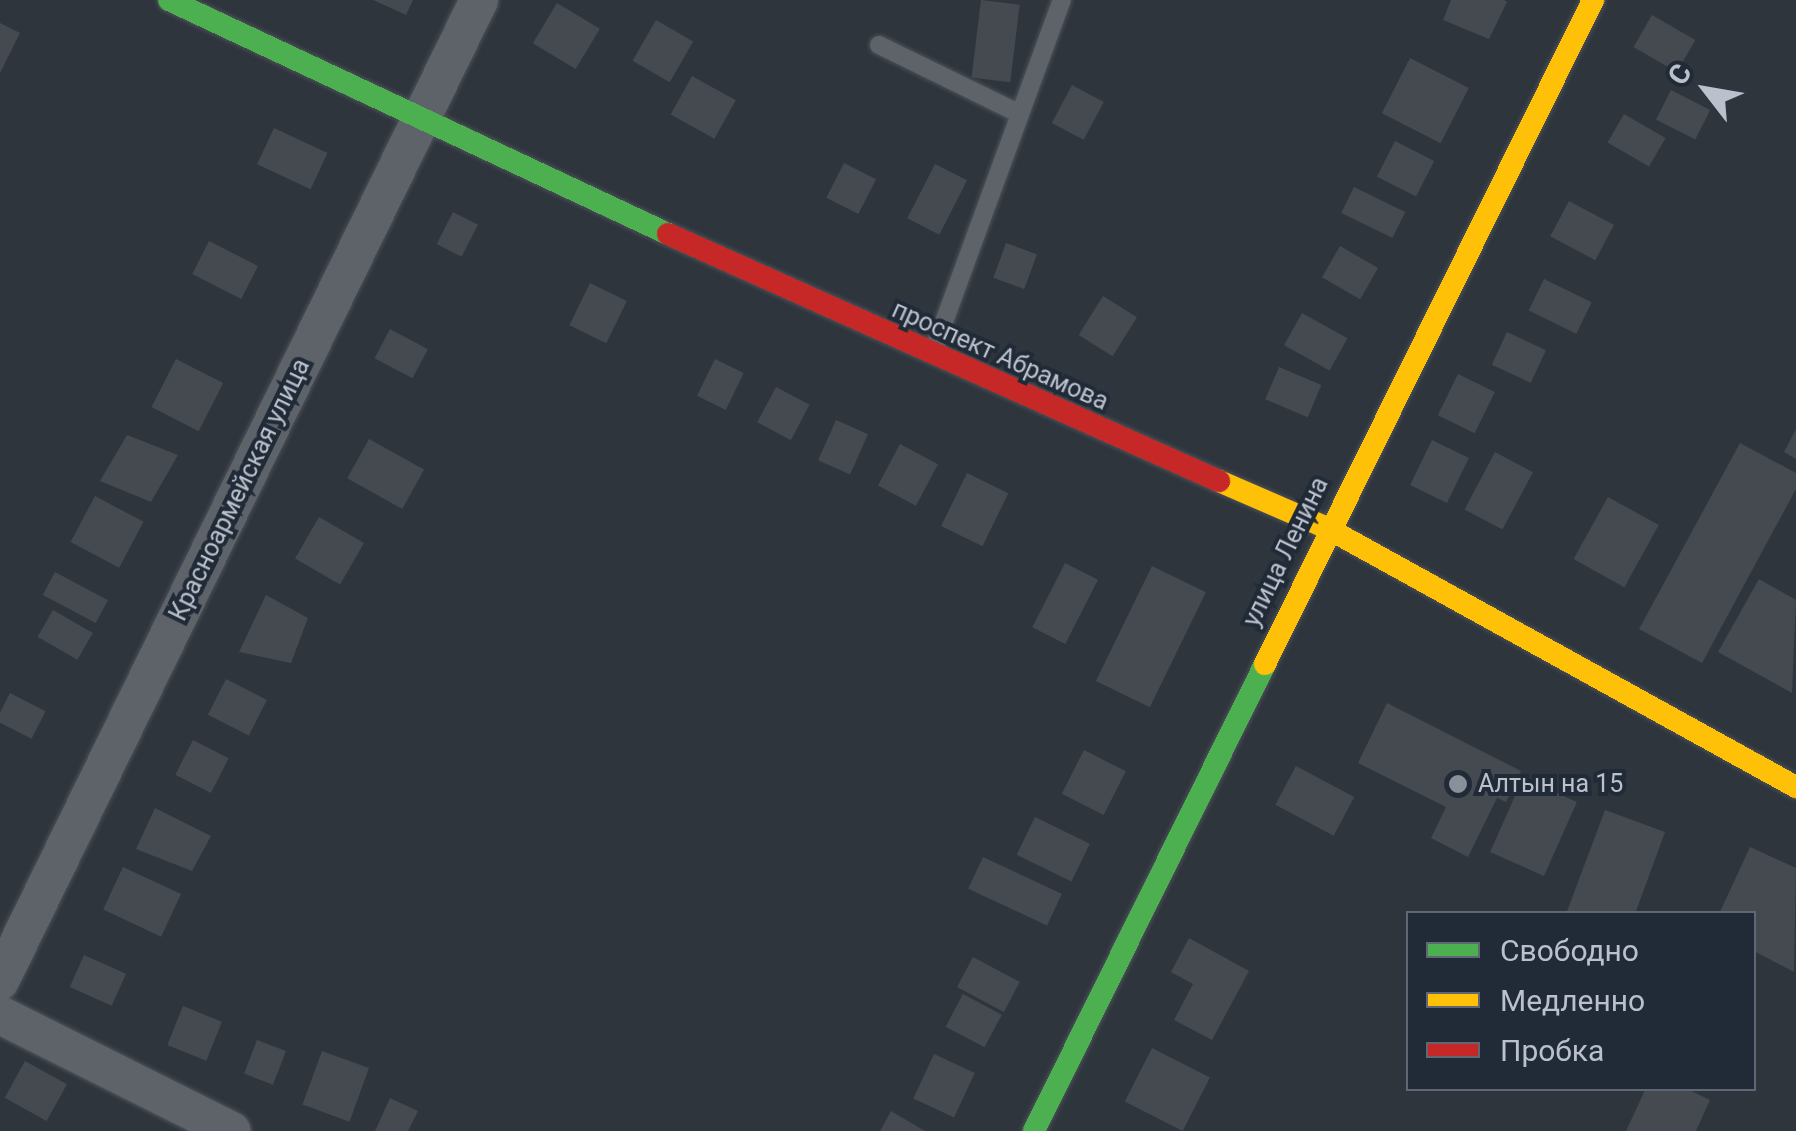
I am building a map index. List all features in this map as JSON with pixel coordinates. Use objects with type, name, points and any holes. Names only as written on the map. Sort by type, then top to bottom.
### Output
[{"type":"street","name":"проспект Абрамова","points":[[169,0],[931,357],[1327,528],[1796,787]]},
{"type":"street","name":"Красноармейская улица","points":[[0,981],[479,0]]},
{"type":"street","name":"улица Ленина","points":[[1034,1131],[1327,528],[1593,0]]},
{"type":"street","points":[[0,1016],[232,1131]]},
{"type":"lane","points":[[931,357],[1057,2]]},
{"type":"lane","points":[[879,45],[1018,113]]},
{"type":"building","points":[[373,0],[413,0],[406,15]]},
{"type":"building","points":[[981,0],[1020,5],[1010,82],[971,77]]},
{"type":"building","points":[[1451,0],[1507,2],[1489,39],[1443,20]]},
{"type":"building","points":[[557,3],[600,29],[576,69],[533,43]]},
{"type":"building","points":[[1652,15],[1695,40],[1677,72],[1634,47]]},
{"type":"building","points":[[656,20],[693,42],[670,82],[632,61]]},
{"type":"building","points":[[0,23],[20,33],[0,73]]},
{"type":"building","points":[[1410,58],[1469,88],[1441,143],[1382,113]]},
{"type":"building","points":[[692,76],[736,100],[714,139],[671,114]]},
{"type":"building","points":[[1072,85],[1104,102],[1084,140],[1052,123]]},
{"type":"building","points":[[1671,90],[1710,110],[1695,139],[1656,119]]},
{"type":"building","points":[[1624,114],[1666,138],[1649,167],[1608,143]]},
{"type":"building","points":[[274,128],[327,153],[311,189],[257,164]]},
{"type":"building","points":[[1395,141],[1434,161],[1416,197],[1377,177]]},
{"type":"building","points":[[844,163],[876,179],[858,214],[826,198]]},
{"type":"building","points":[[935,164],[967,180],[939,235],[907,218]]},
{"type":"building","points":[[1354,187],[1405,212],[1393,238],[1341,213]]},
{"type":"building","points":[[1569,201],[1614,225],[1595,260],[1550,236]]},
{"type":"building","points":[[453,212],[478,225],[462,257],[437,244]]},
{"type":"building","points":[[209,241],[258,266],[241,299],[192,274]]},
{"type":"building","points":[[1006,243],[1037,254],[1024,289],[993,278]]},
{"type":"building","points":[[1340,246],[1378,268],[1360,299],[1322,277]]},
{"type":"building","points":[[1544,279],[1592,302],[1576,334],[1529,310]]},
{"type":"building","points":[[590,283],[627,301],[606,343],[569,325]]},
{"type":"building","points":[[1103,296],[1137,317],[1113,356],[1079,335]]},
{"type":"building","points":[[1302,313],[1347,338],[1330,371],[1284,345]]},
{"type":"building","points":[[390,329],[428,349],[412,378],[375,358]]},
{"type":"building","points":[[1507,332],[1546,350],[1531,383],[1492,365]]},
{"type":"building","points":[[176,359],[223,383],[199,431],[151,407]]},
{"type":"building","points":[[715,359],[744,373],[726,410],[697,396]]},
{"type":"building","points":[[1279,367],[1321,385],[1308,417],[1265,399]]},
{"type":"building","points":[[1458,374],[1495,392],[1475,433],[1438,415]]},
{"type":"building","points":[[776,387],[810,405],[791,440],[757,422]]},
{"type":"building","points":[[836,420],[868,434],[850,474],[818,460]]},
{"type":"building","points":[[1796,429],[1796,459],[1784,452]]},
{"type":"building","points":[[127,435],[178,455],[151,502],[100,481]]},
{"type":"building","points":[[369,439],[424,470],[402,509],[347,478]]},
{"type":"building","points":[[1432,440],[1469,458],[1447,503],[1410,485]]},
{"type":"building","points":[[1740,443],[1796,473],[1796,489],[1702,663],[1639,629]]},
{"type":"building","points":[[900,444],[938,464],[916,506],[878,485]]},
{"type":"building","points":[[1495,452],[1533,472],[1502,530],[1464,509]]},
{"type":"building","points":[[967,473],[1008,493],[982,546],[941,526]]},
{"type":"building","points":[[95,496],[144,522],[119,568],[71,542]]},
{"type":"building","points":[[1608,497],[1659,525],[1624,587],[1574,559]]},
{"type":"building","points":[[319,517],[364,543],[340,585],[295,559]]},
{"type":"building","points":[[1065,563],[1098,580],[1065,644],[1032,627]]},
{"type":"building","points":[[1152,566],[1206,592],[1150,707],[1096,681]]},
{"type":"building","points":[[55,572],[108,600],[96,623],[43,595]]},
{"type":"building","points":[[1759,579],[1796,600],[1792,693],[1718,652]]},
{"type":"building","points":[[266,595],[308,618],[291,663],[239,652]]},
{"type":"building","points":[[53,610],[93,633],[77,660],[38,637]]},
{"type":"building","points":[[226,679],[267,700],[249,736],[208,715]]},
{"type":"building","points":[[10,693],[46,711],[32,739],[0,723],[0,713]]},
{"type":"building","name":"Алтын на 15","points":[[1387,703],[1521,771],[1506,802],[1497,798],[1468,857],[1431,838],[1446,807],[1358,763]]},
{"type":"building","points":[[193,740],[229,758],[211,793],[175,775]]},
{"type":"building","points":[[1084,750],[1126,771],[1104,815],[1062,794]]},
{"type":"building","points":[[1296,766],[1354,797],[1334,836],[1275,805]]},
{"type":"building","points":[[1523,778],[1577,802],[1544,876],[1490,852]]},
{"type":"building","points":[[155,808],[211,836],[192,871],[136,849]]},
{"type":"building","points":[[1605,810],[1665,832],[1636,911],[1567,911]]},
{"type":"building","points":[[1035,817],[1090,844],[1071,881],[1017,855]]},
{"type":"building","points":[[1750,847],[1796,868],[1794,972],[1756,952],[1756,911],[1720,911]]},
{"type":"building","points":[[983,857],[1062,894],[1047,925],[968,889]]},
{"type":"building","points":[[123,867],[181,894],[161,937],[103,910]]},
{"type":"building","points":[[1189,938],[1249,971],[1212,1040],[1174,1020],[1193,984],[1171,972]]},
{"type":"building","points":[[84,955],[126,974],[112,1006],[70,987]]},
{"type":"building","points":[[973,957],[1020,982],[1004,1012],[957,987]]},
{"type":"building","points":[[963,994],[1002,1015],[984,1047],[946,1027]]},
{"type":"building","points":[[183,1006],[222,1022],[206,1061],[167,1045]]},
{"type":"building","points":[[257,1040],[286,1051],[273,1085],[244,1074]]},
{"type":"building","points":[[1152,1048],[1210,1078],[1183,1131],[1125,1101]]},
{"type":"building","points":[[322,1051],[369,1068],[349,1122],[303,1105]]},
{"type":"building","points":[[934,1054],[975,1073],[954,1117],[913,1098]]},
{"type":"building","points":[[25,1061],[67,1084],[47,1121],[5,1098]]},
{"type":"building","points":[[1645,1091],[1691,1091],[1710,1100],[1696,1131],[1626,1131]]},
{"type":"building","points":[[390,1098],[418,1111],[408,1131],[375,1131]]},
{"type":"building","points":[[891,1111],[925,1131],[880,1131]]},
{"type":"traffic: fast","points":[[169,0],[668,234]]},
{"type":"traffic: fast","points":[[1034,1131],[1265,664]]},
{"type":"traffic: slow","points":[[1265,664],[1593,0]]},
{"type":"traffic: slow","points":[[1219,481],[1327,528],[1796,787]]},
{"type":"traffic: jam","points":[[668,234],[1219,481]]},
{"type":"place","name":"Алтын на 15","points":[[1458,784]]}]
